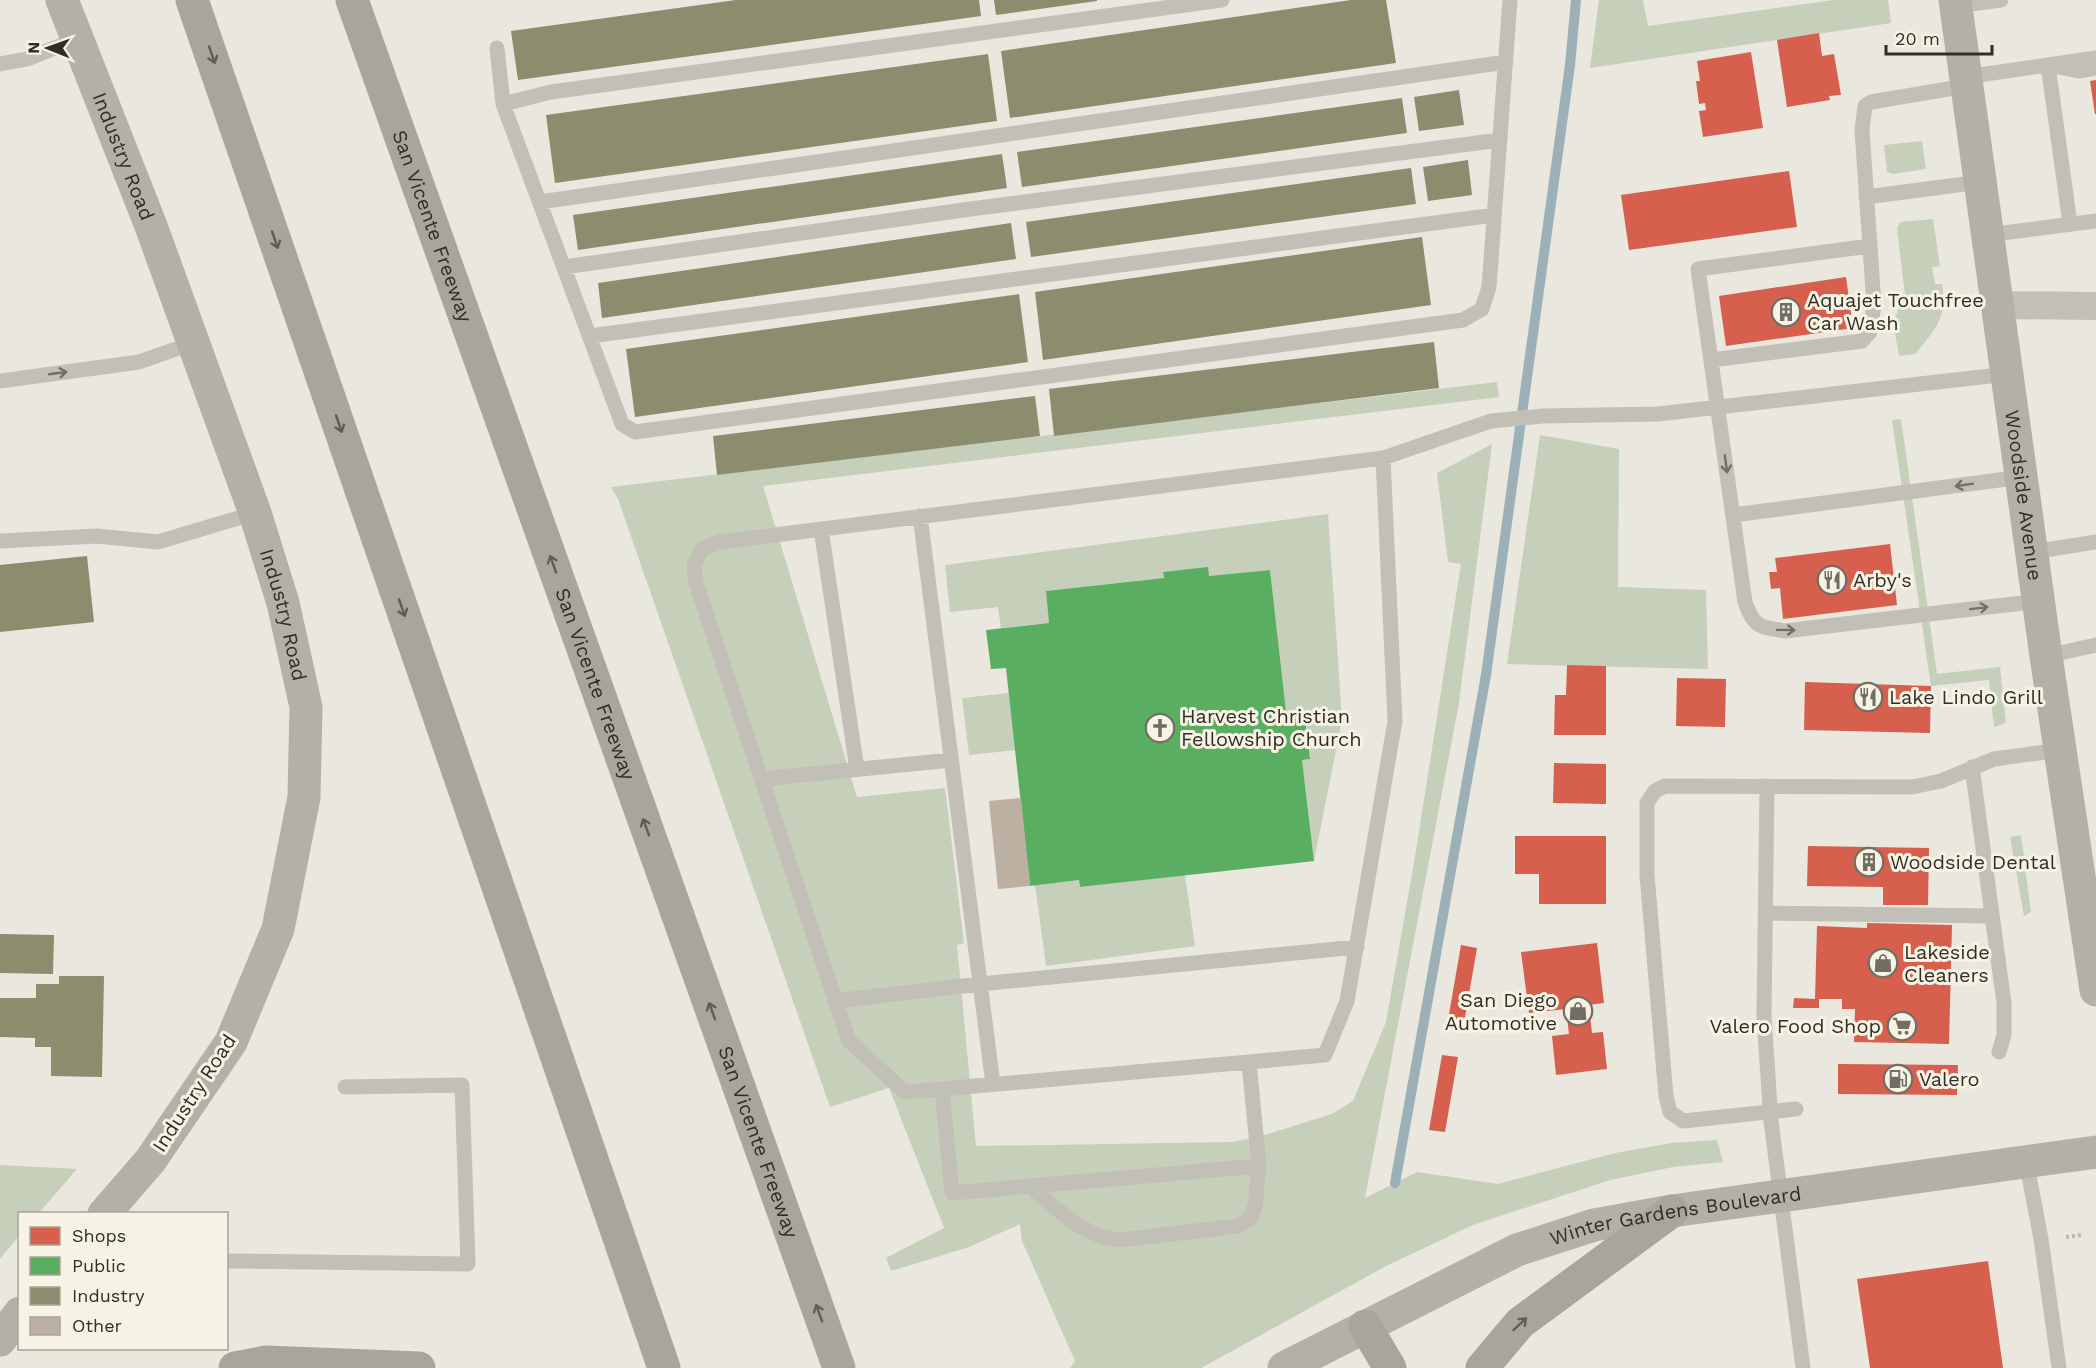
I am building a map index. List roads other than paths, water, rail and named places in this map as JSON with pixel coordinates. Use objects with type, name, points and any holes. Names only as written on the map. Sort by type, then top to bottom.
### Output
[{"type":"highway","points":[[192,0],[664,1368]]},
{"type":"highway","name":"San Vicente Freeway","points":[[352,0],[839,1368]]},
{"type":"highway","points":[[1482,1368],[1520,1323],[1672,1211]]},
{"type":"highway","points":[[1365,1326],[1390,1368]]},
{"type":"highway","points":[[235,1368],[266,1362],[419,1368]]},
{"type":"main road","name":"Industry Road","points":[[62,0],[193,343],[255,513],[283,603],[306,707],[304,798],[278,929],[231,1042],[117,1209]]},
{"type":"main road","name":"Woodside Avenue","points":[[1956,3],[2046,656],[2060,750],[2091,923],[2096,990]]},
{"type":"main road","name":"Winter Gardens Boulevard","points":[[1284,1368],[1517,1250],[1594,1225],[1780,1195],[2096,1152]]},
{"type":"main road","points":[[0,1340],[18,1316]]},
{"type":"street","points":[[1996,305],[2096,306]]},
{"type":"lane","points":[[503,104],[551,92],[1222,0]]},
{"type":"lane","points":[[496,48],[503,104],[622,424],[635,432],[1463,320],[1482,309],[1489,287],[1510,0]]},
{"type":"lane","points":[[1956,3],[2001,0]]},
{"type":"lane","points":[[0,63],[27,59],[77,39]]},
{"type":"lane","points":[[1712,360],[1862,341],[1870,332],[1874,305],[1862,130],[1865,106],[1871,102],[1966,82],[2048,65],[2096,58]]},
{"type":"lane","points":[[540,202],[1506,62]]},
{"type":"lane","points":[[2048,65],[2079,71],[2096,69]]},
{"type":"lane","points":[[2048,65],[2070,224]]},
{"type":"lane","points":[[564,267],[963,210],[1500,140]]},
{"type":"lane","points":[[1866,196],[1980,182]]},
{"type":"lane","points":[[590,336],[1494,215]]},
{"type":"lane","points":[[1988,235],[2096,221]]},
{"type":"lane","points":[[1870,246],[1698,269],[1745,602],[1750,617],[1758,627],[1785,631],[2039,601]]},
{"type":"lane","points":[[0,381],[140,362],[193,343]]},
{"type":"lane","points":[[1383,458],[1395,721],[1347,1001],[1325,1055],[905,1092],[849,1041],[696,583],[696,557],[707,545],[1383,458],[1491,421],[1543,416],[1658,414],[2007,374]]},
{"type":"lane","points":[[1733,515],[1916,493],[2022,477]]},
{"type":"lane","points":[[0,541],[97,536],[158,542],[255,513]]},
{"type":"lane","points":[[920,516],[993,1084]]},
{"type":"lane","points":[[821,529],[857,769]]},
{"type":"lane","points":[[2032,552],[2096,542]]},
{"type":"lane","points":[[2046,656],[2096,645]]},
{"type":"lane","points":[[1796,1109],[1683,1121],[1670,1112],[1666,1096],[1647,875],[1647,803],[1655,791],[1665,786],[1912,787],[1941,782],[1972,767],[2010,755],[2060,750]]},
{"type":"lane","points":[[761,779],[951,760]]},
{"type":"lane","points":[[1972,767],[2004,1003],[2004,1035],[1999,1052]]},
{"type":"lane","points":[[1767,786],[1764,1017],[1770,1112],[1803,1368]]},
{"type":"lane","points":[[1765,913],[1992,916]]},
{"type":"lane","points":[[835,1001],[980,984],[1357,947]]},
{"type":"lane","points":[[1030,1186],[1086,1233],[1104,1239],[1122,1240],[1237,1226],[1250,1219],[1255,1206],[1259,1166],[1249,1062]]},
{"type":"lane","points":[[228,1261],[468,1264],[462,1085],[345,1087]]},
{"type":"lane","points":[[942,1089],[952,1193],[1259,1166]]},
{"type":"lane","points":[[2026,1160],[2041,1239],[2060,1368]]},
{"type":"waterway","points":[[1395,1183],[1486,675],[1570,65],[1576,0]]},
{"type":"place","name":"Aquajet Touchfree Car Wash","points":[[1786,312]]},
{"type":"place","name":"Arby's","points":[[1832,580]]},
{"type":"place","name":"Lake Lindo Grill","points":[[1868,697]]},
{"type":"place","name":"Harvest Christian Fellowship Church","points":[[1160,728]]},
{"type":"place","name":"Woodside Dental","points":[[1869,862]]},
{"type":"place","name":"Lakeside Cleaners","points":[[1883,963]]},
{"type":"place","name":"San Diego Automotive","points":[[1578,1011]]},
{"type":"place","name":"Valero Food Shop","points":[[1902,1026]]},
{"type":"place","name":"Valero","points":[[1898,1079]]}]
